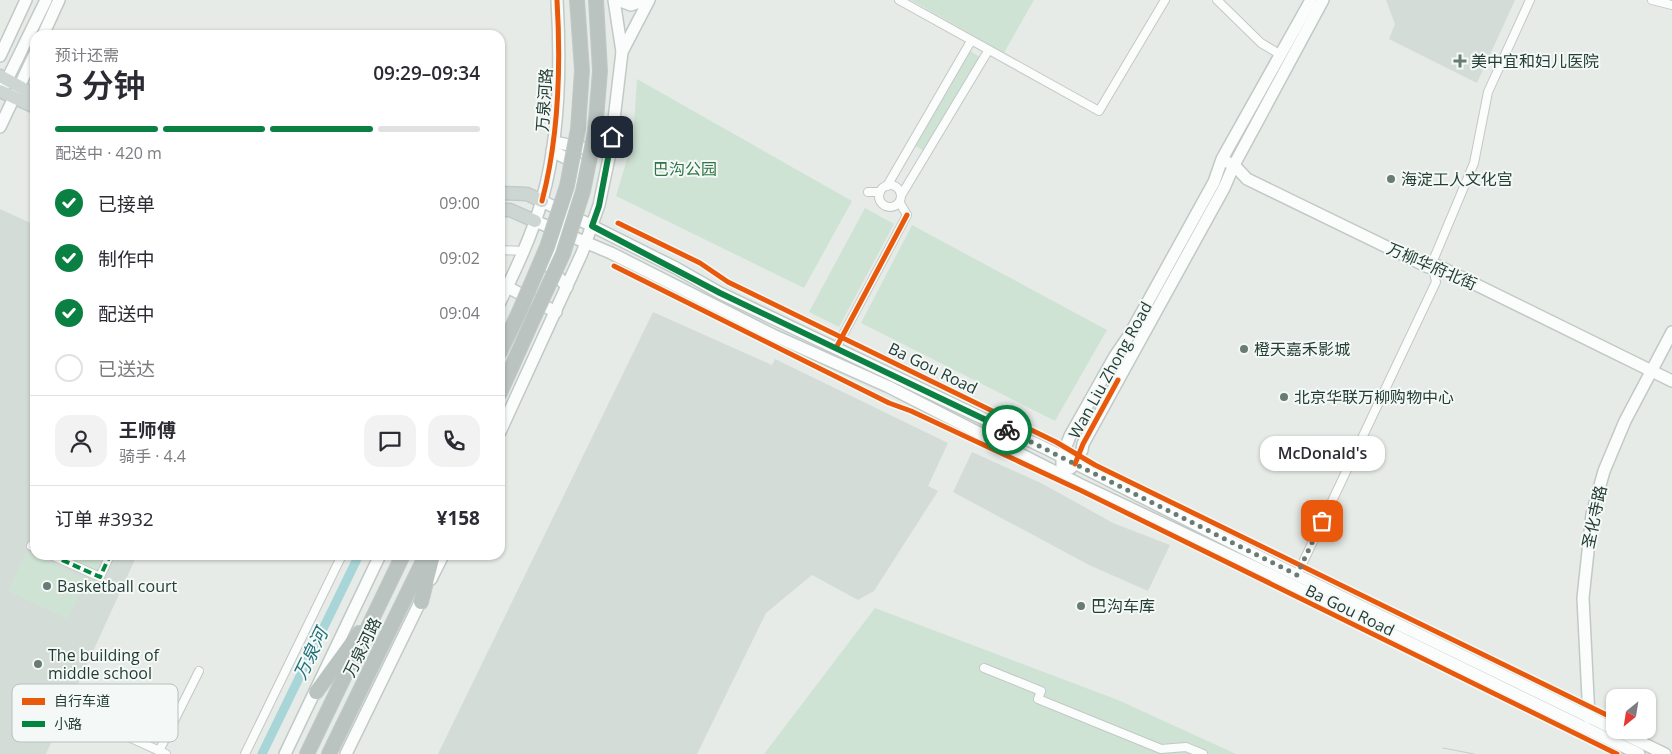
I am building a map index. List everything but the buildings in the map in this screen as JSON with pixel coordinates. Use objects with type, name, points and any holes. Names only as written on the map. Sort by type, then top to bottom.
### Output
[{"type":"highway","points":[[505,342],[546,248],[567,186],[578,129],[582,70],[577,0]]},
{"type":"highway","points":[[505,382],[566,245],[583,191],[595,132],[600,71],[596,0]]},
{"type":"highway","points":[[316,692],[379,604],[401,560]]},
{"type":"highway","name":"万泉河路","points":[[329,754],[424,560]]},
{"type":"highway","points":[[421,602],[432,560]]},
{"type":"highway","name":"万泉河路","points":[[308,754],[379,604]]},
{"type":"main road","points":[[3,84],[17,92],[30,104]]},
{"type":"main road","points":[[17,92],[30,94]]},
{"type":"main road","points":[[505,193],[527,194],[542,201]]},
{"type":"main road","points":[[505,210],[510,210],[535,221]]},
{"type":"street","points":[[0,56],[26,0]]},
{"type":"street","points":[[31,30],[46,0]]},
{"type":"street","points":[[45,30],[59,0]]},
{"type":"street","name":"万泉河路","points":[[535,221],[542,201],[553,146],[560,51],[557,0]]},
{"type":"street","points":[[505,421],[567,287],[586,243],[599,206],[610,153],[622,52],[614,0]]},
{"type":"street","points":[[618,0],[631,5],[644,0]]},
{"type":"street","points":[[622,52],[649,0]]},
{"type":"street","points":[[899,0],[971,42],[1099,111],[1165,0]]},
{"type":"street","points":[[1216,0],[1255,38],[1281,55]]},
{"type":"street","name":"Wan Liu Zhong Road","points":[[1062,476],[1062,457],[1070,436],[1115,356],[1130,334],[1214,182],[1222,159],[1311,0]]},
{"type":"street","name":"Wan Liu Zhong Road","points":[[1062,476],[1075,464],[1083,444],[1224,188],[1234,165],[1323,0]]},
{"type":"street","points":[[1297,575],[1436,282],[1432,263],[1474,163],[1488,92],[1530,0]]},
{"type":"street","points":[[1652,0],[1672,6]]},
{"type":"street","points":[[3,84],[30,31]]},
{"type":"street","points":[[868,192],[880,192],[887,186],[971,42]]},
{"type":"street","points":[[880,192],[880,202],[887,207],[895,207],[900,203],[902,194],[988,51]]},
{"type":"street","points":[[0,127],[30,63]]},
{"type":"street","points":[[0,64],[3,84]]},
{"type":"street","points":[[553,146],[610,153]]},
{"type":"street","points":[[553,146],[580,165],[568,214],[550,266],[567,287]]},
{"type":"street","points":[[909,149],[923,158]]},
{"type":"street","name":"万柳华府北街","points":[[1222,159],[1234,165],[1247,180],[1428,267],[1432,263],[1672,381]]},
{"type":"street","points":[[887,186],[896,186],[902,194]]},
{"type":"street","name":"Ba Gou Road","points":[[542,201],[720,293],[1062,457],[1297,575],[1665,754]]},
{"type":"street","points":[[836,348],[907,215],[900,203]]},
{"type":"street","points":[[505,291],[535,221]]},
{"type":"street","name":"Ba Gou Road","points":[[535,221],[707,300],[773,335],[889,387],[1062,476],[1276,577],[1639,754]]},
{"type":"street","points":[[505,250],[523,251]]},
{"type":"street","points":[[507,287],[556,312]]},
{"type":"street","name":"圣化寺路","points":[[1589,718],[1583,598],[1592,514],[1604,470],[1625,421],[1672,332]]},
{"type":"street","points":[[62,560],[100,577],[108,560]]},
{"type":"street","points":[[245,754],[340,560]]},
{"type":"street","name":"万泉河路","points":[[285,754],[378,560]]},
{"type":"street","name":"万泉河路","points":[[346,754],[441,560]]},
{"type":"street","points":[[984,668],[1041,691],[1038,699],[1161,749],[1186,747],[1203,754]]},
{"type":"street","points":[[178,717],[199,670]]},
{"type":"street","points":[[140,742],[162,752]]},
{"type":"shaded area","name":"美中宜和妇儿医院","points":[[1386,0],[1515,0],[1477,83],[1389,39],[1395,24]]},
{"type":"shaded area","points":[[0,209],[30,223],[30,560],[135,560],[78,684],[12,684],[12,742],[51,742],[46,754],[0,754]]},
{"type":"shaded area","points":[[653,312],[772,365],[775,359],[948,443],[928,486],[938,491],[874,591],[858,600],[812,575],[766,613],[697,754],[438,754]]},
{"type":"shaded area","points":[[972,452],[1043,484],[1113,523],[1170,545],[1148,591],[1089,565],[953,492]]},
{"type":"green space","points":[[911,0],[1034,0],[1004,53]]},
{"type":"green space","points":[[970,51],[980,57],[924,151],[914,145]]},
{"type":"green space","name":"巴沟公园","points":[[637,79],[852,201],[804,288],[616,196],[633,139]]},
{"type":"green space","points":[[865,208],[894,224],[839,327],[809,312]]},
{"type":"green space","points":[[912,225],[1107,330],[1055,421],[861,323]]},
{"type":"green space","name":"Basketball court","points":[[26,552],[30,554],[30,560],[43,560],[86,580],[68,619],[8,591]]},
{"type":"green space","points":[[71,560],[102,560],[96,572]]},
{"type":"green space","points":[[875,608],[1118,700],[1236,754],[764,754]]},
{"type":"waterway","name":"万泉河","points":[[262,754],[357,560]]},
{"type":"tram line","points":[[1443,748],[1474,754]]},
{"type":"marked path","points":[[62,560],[100,577],[108,560]]},
{"type":"cycle path","points":[[542,201],[552,152],[557,101],[559,51],[557,0]]},
{"type":"cycle path","points":[[836,348],[907,215]]},
{"type":"cycle path","points":[[618,223],[700,263],[728,282],[1056,442],[1095,465],[1606,715]]},
{"type":"cycle path","points":[[614,266],[889,403],[911,411],[1082,491],[1617,754]]},
{"type":"cycle path","points":[[1075,464],[1083,444],[1118,380]]},
{"type":"way so far","points":[[1007,430],[1297,575],[1322,521]]},
{"type":"place","name":"美中宜和妇儿医院","points":[[1460,61]]},
{"type":"place","name":"海淀工人文化宫","points":[[1391,179]]},
{"type":"place","name":"橙天嘉禾影城","points":[[1244,349]]},
{"type":"place","name":"北京华联万柳购物中心","points":[[1284,397]]},
{"type":"place","name":"McDonald's","points":[[1322,521]]},
{"type":"place","name":"Basketball court","points":[[47,586]]},
{"type":"place","name":"巴沟车库","points":[[1081,606]]},
{"type":"place","name":"The building of middle school","points":[[38,664]]},
{"type":"route","points":[[612,137],[599,206],[592,226],[676,268],[720,293],[1007,430]]}]
